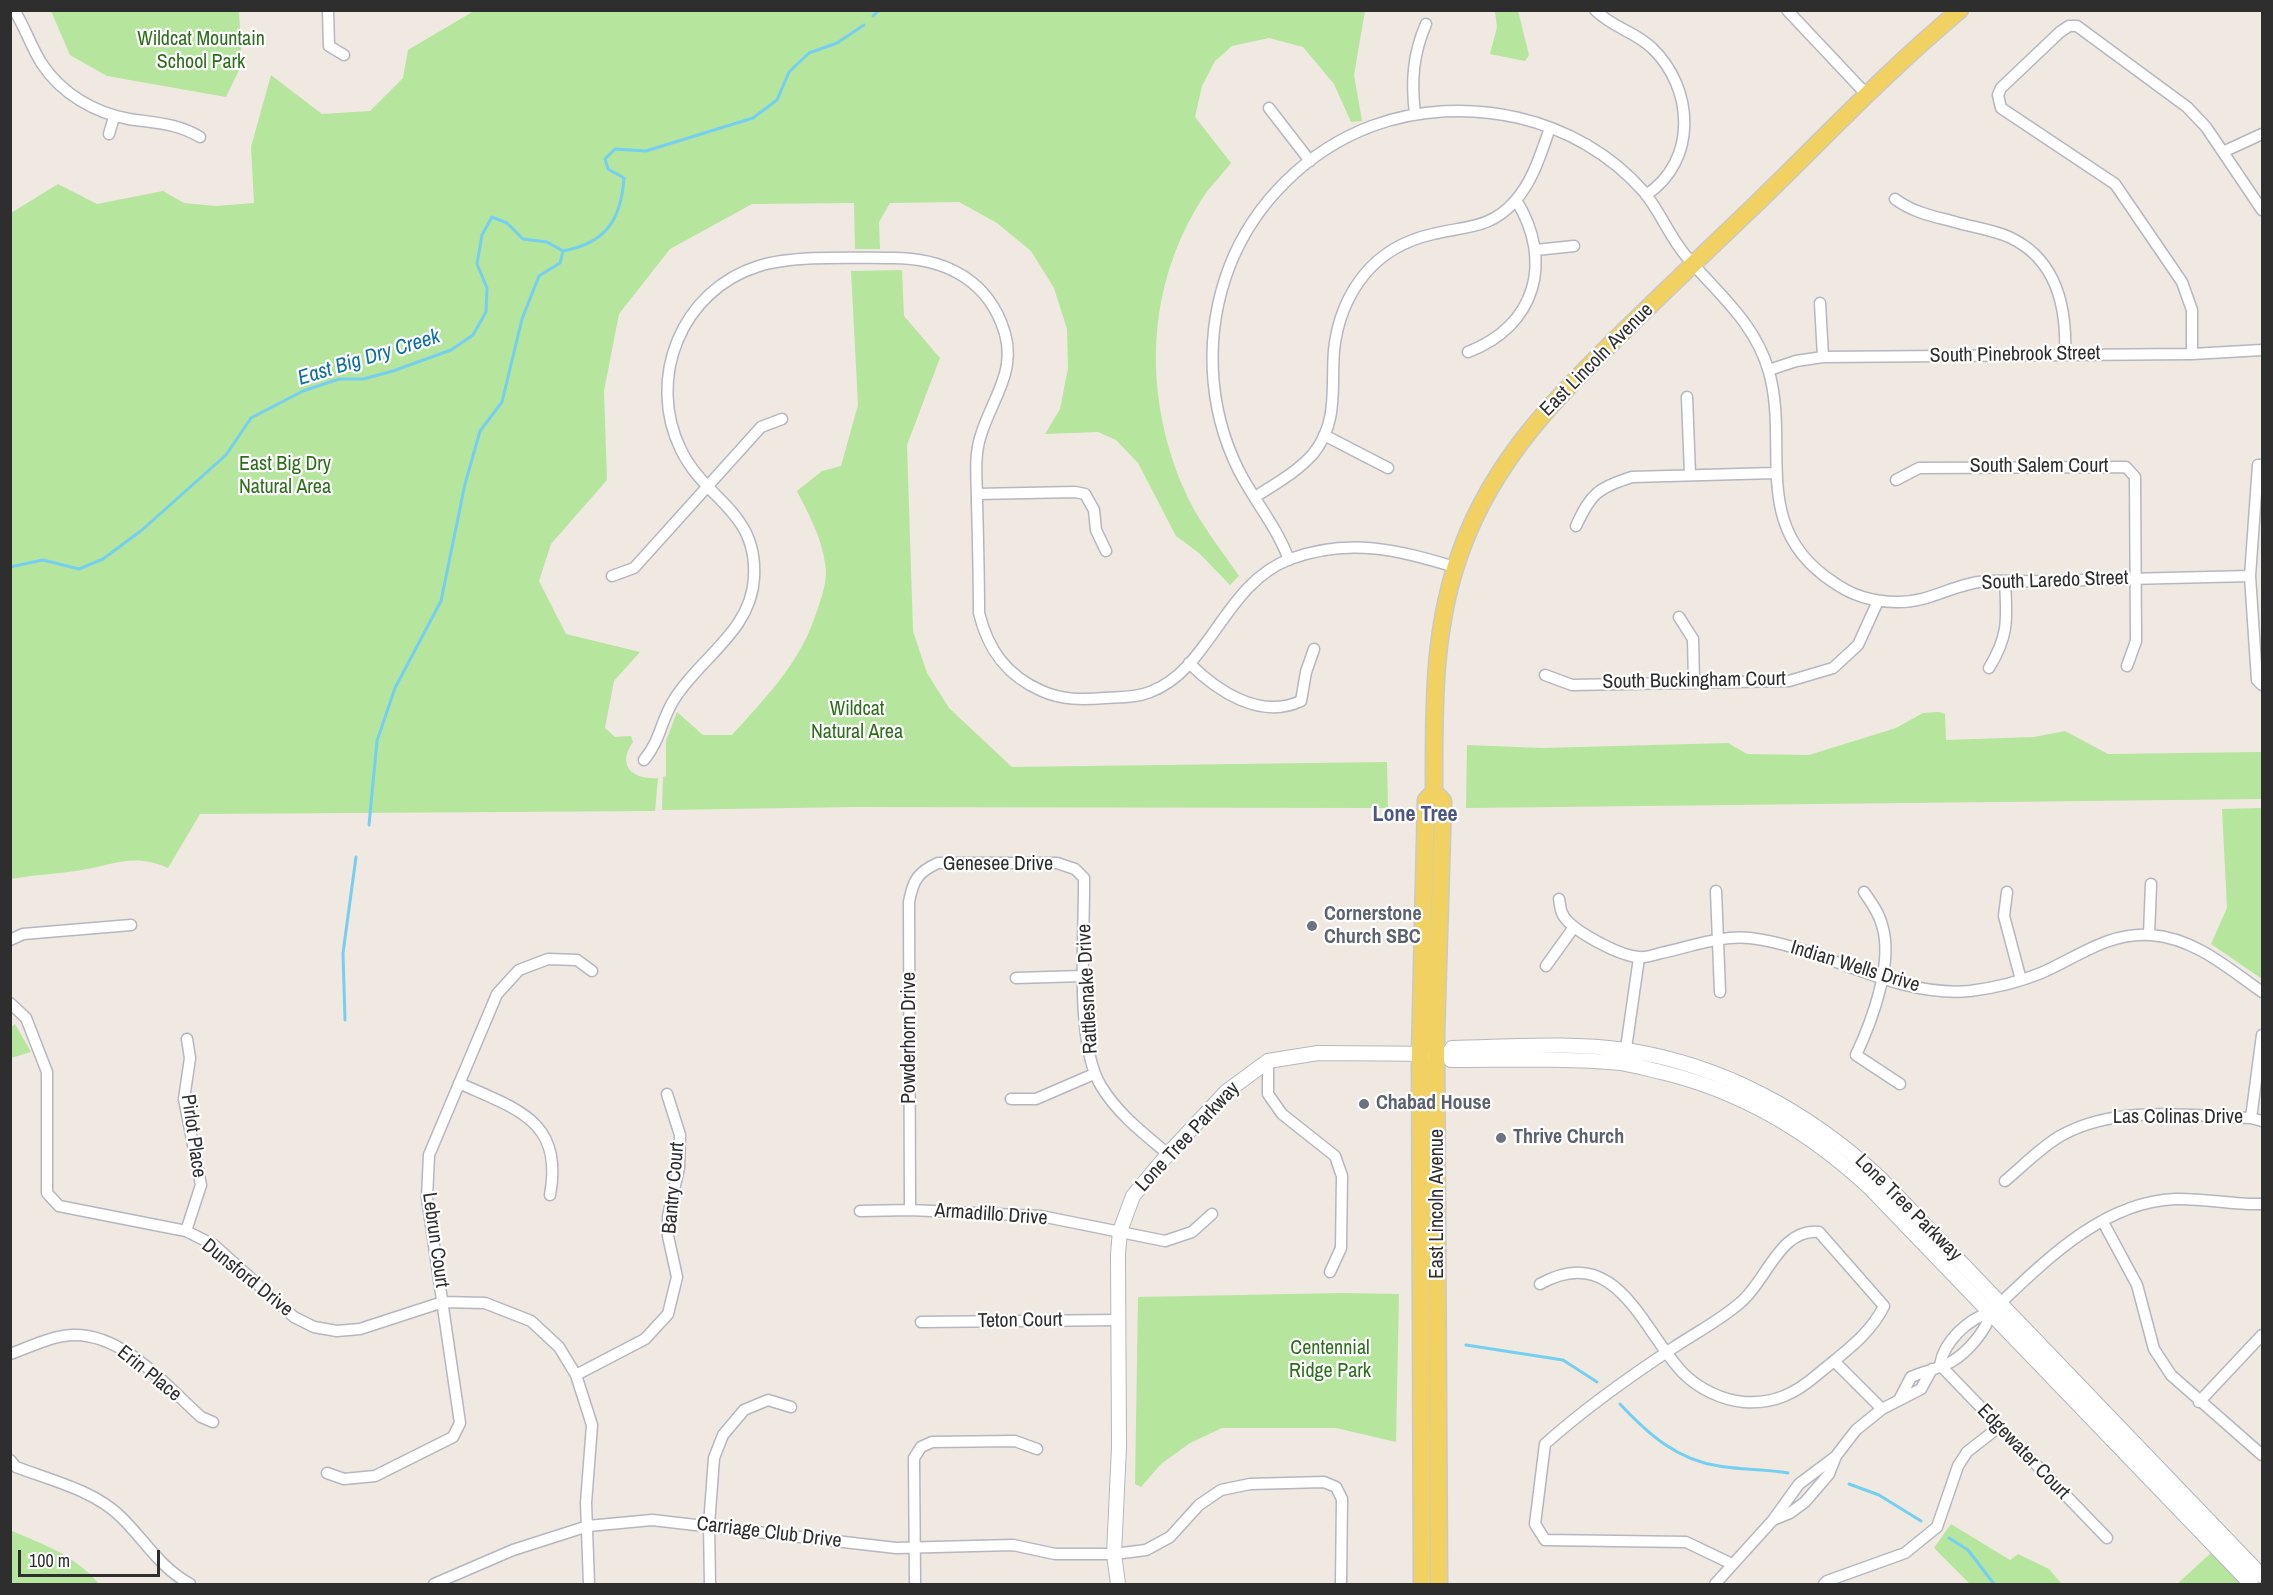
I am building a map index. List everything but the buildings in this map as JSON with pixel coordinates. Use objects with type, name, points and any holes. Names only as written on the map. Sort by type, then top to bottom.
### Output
[{"type":"main road","name":"East Lincoln Avenue","points":[[1942,25],[1955,10]]},
{"type":"main road","name":"East Lincoln Avenue","points":[[1422,1584],[1443,801],[1434,792],[1436,664],[1442,617],[1455,567],[1482,501],[1517,445],[1581,373],[1960,10]]},
{"type":"main road","name":"East Lincoln Avenue","points":[[1435,1054],[1439,1584]]},
{"type":"street","points":[[14,10],[42,64],[60,84],[83,102],[114,117],[177,125],[200,137]]},
{"type":"street","points":[[328,10],[328,46],[344,55]]},
{"type":"street","points":[[1595,10],[1607,22],[1652,47],[1668,66],[1680,89],[1685,118],[1682,145],[1665,180],[1646,195]]},
{"type":"street","points":[[1790,11],[1868,96]]},
{"type":"street","points":[[1414,114],[1412,74],[1418,44],[1426,24]]},
{"type":"street","points":[[2192,354],[2192,310],[2182,282],[2115,184],[2001,108],[1998,95],[2001,88],[2060,32],[2069,26],[2077,26],[2187,107],[2225,152],[2262,210]]},
{"type":"street","points":[[1269,108],[1310,161]]},
{"type":"street","name":"South Laredo Street","points":[[1289,560],[1275,528],[1240,472],[1219,418],[1212,359],[1213,326],[1231,264],[1245,233],[1262,207],[1310,161],[1358,132],[1414,114],[1479,111],[1516,115],[1550,128],[1607,159],[1646,195],[1666,231],[1746,322],[1769,370],[1773,394],[1775,473],[1783,517],[1792,538],[1803,555],[1832,582],[1853,593],[1878,601],[1916,602],[1986,581],[2250,576]]},
{"type":"street","points":[[109,134],[114,117]]},
{"type":"street","points":[[1255,497],[1304,463],[1324,435],[1331,420],[1335,398],[1337,330],[1344,309],[1363,276],[1381,258],[1404,244],[1435,233],[1471,228],[1503,213],[1516,200],[1534,173],[1550,128]]},
{"type":"street","points":[[2225,152],[2262,134]]},
{"type":"street","points":[[1895,199],[1912,211],[2007,236],[2033,252],[2045,265],[2061,297],[2065,314],[2065,354]]},
{"type":"street","points":[[1468,352],[1498,338],[1519,315],[1533,284],[1536,250],[1530,224],[1516,200]]},
{"type":"street","points":[[1536,250],[1574,246]]},
{"type":"street","points":[[644,760],[657,745],[667,712],[676,696],[738,625],[747,609],[752,592],[753,559],[746,533],[733,511],[689,465],[671,422],[666,389],[668,368],[675,344],[696,308],[725,282],[759,266],[794,261],[904,258],[926,260],[959,272],[983,292],[1002,324],[1007,340],[1005,377],[978,442],[979,613],[991,649],[1003,665],[1018,679],[1050,695],[1068,699],[1132,697],[1164,685],[1189,663],[1241,594],[1289,560],[1334,548],[1373,547],[1394,549],[1455,567]]},
{"type":"street","points":[[1820,303],[1823,357]]},
{"type":"street","name":"South Pinebrook Street","points":[[1769,370],[1796,361],[1823,357],[2192,354],[2262,350]]},
{"type":"street","points":[[1687,397],[1690,474]]},
{"type":"street","points":[[612,576],[634,568],[761,427],[782,418]]},
{"type":"street","points":[[1324,435],[1388,468]]},
{"type":"street","points":[[2262,465],[2258,465],[2250,576],[2257,680],[2262,685]]},
{"type":"street","name":"South Salem Court","points":[[1896,480],[1919,468],[2126,467],[2134,477],[2137,579],[2136,641],[2127,666]]},
{"type":"street","points":[[1576,526],[1590,497],[1612,483],[1632,477],[1775,473]]},
{"type":"street","points":[[977,494],[1075,492],[1085,494],[1095,510],[1096,530],[1106,551]]},
{"type":"street","points":[[1989,668],[2003,645],[2006,629],[2005,582]]},
{"type":"street","name":"South Buckingham Court","points":[[1545,675],[1572,685],[1789,681],[1833,668],[1858,645],[1878,601]]},
{"type":"street","points":[[1679,617],[1693,639],[1694,681]]},
{"type":"street","points":[[1189,663],[1206,680],[1231,697],[1262,705],[1292,705],[1301,701],[1306,672],[1314,649]]},
{"type":"street","name":"Genesee Drive","points":[[922,870],[938,863],[1057,863],[1075,869]]},
{"type":"street","name":"Rattlesnake Drive","points":[[1075,869],[1084,878],[1083,976],[1086,1041],[1094,1074],[1120,1113],[1168,1154]]},
{"type":"street","name":"Powderhorn Drive","points":[[910,1210],[909,902],[913,883],[922,870]]},
{"type":"street","points":[[2149,935],[2151,884]]},
{"type":"street","points":[[1716,891],[1720,992]]},
{"type":"street","points":[[1864,892],[1884,932],[1882,978],[1868,1030],[1856,1055],[1900,1084]]},
{"type":"street","points":[[2007,892],[2004,916],[2020,980]]},
{"type":"street","points":[[1560,899],[1562,914],[1574,927],[1616,951],[1639,958],[1625,1057]]},
{"type":"street","points":[[10,940],[23,934],[131,925]]},
{"type":"street","points":[[1546,966],[1574,927]]},
{"type":"street","name":"Indian Wells Drive","points":[[1639,958],[1717,939],[1747,938],[1772,942],[1882,978],[1940,991],[1970,991],[2020,980],[2098,943],[2122,937],[2149,935],[2170,938],[2194,946],[2262,992]]},
{"type":"street","name":"Lebrun Court","points":[[327,1473],[344,1479],[375,1476],[453,1437],[460,1423],[427,1198],[429,1155],[497,994],[519,970],[548,959],[577,960],[592,971]]},
{"type":"street","points":[[1016,978],[1083,976]]},
{"type":"street","name":"Dunsford Drive","points":[[10,1003],[26,1018],[47,1072],[47,1192],[59,1206],[186,1231],[214,1245],[294,1317],[314,1327],[337,1331],[360,1329],[443,1302],[485,1303],[531,1321],[559,1347],[576,1375],[591,1425],[586,1503],[589,1584]]},
{"type":"street","points":[[2251,1118],[2262,1035]]},
{"type":"street","name":"Pirlot Place","points":[[186,1231],[201,1185],[184,1099],[190,1058],[188,1039]]},
{"type":"street","name":"Lone Tree Parkway","points":[[1118,1584],[1114,1554],[1119,1447],[1118,1254],[1120,1231],[1133,1196],[1168,1154],[1236,1083],[1268,1061],[1318,1053],[1435,1054],[1451,1060],[1625,1057],[1690,1065],[1729,1079],[1805,1118],[1860,1159],[2002,1302],[2262,1576]]},
{"type":"street","name":"Lone Tree Parkway","points":[[1625,1057],[1724,1091],[1797,1130],[1844,1164],[1991,1312],[2251,1584]]},
{"type":"street","points":[[1268,1061],[1268,1094],[1282,1114],[1335,1156],[1341,1176],[1341,1248],[1330,1272]]},
{"type":"street","points":[[1011,1099],[1036,1099],[1094,1074]]},
{"type":"street","points":[[459,1083],[517,1109],[540,1128],[552,1155],[554,1172],[550,1195]]},
{"type":"street","name":"Bantry Court","points":[[576,1375],[645,1339],[668,1314],[677,1277],[668,1236],[668,1216],[679,1168],[680,1135],[667,1094]]},
{"type":"street","name":"Las Colinas Drive","points":[[2005,1181],[2060,1135],[2101,1118],[2142,1114],[2251,1118],[2262,1121]]},
{"type":"street","points":[[1936,1367],[1945,1346],[1979,1316],[1991,1312],[2085,1230],[2142,1203],[2176,1199],[2262,1204]]},
{"type":"street","name":"Armadillo Drive","points":[[860,1211],[910,1210],[1041,1216],[1165,1241],[1191,1232],[1212,1214]]},
{"type":"street","points":[[2103,1222],[2137,1285],[2154,1349],[2171,1375],[2262,1455]]},
{"type":"street","points":[[1540,1284],[1563,1275],[1584,1272],[1596,1275],[1628,1298],[1666,1353],[1699,1386],[1730,1400],[1765,1403],[1797,1392],[1875,1325],[1884,1306],[1819,1232],[1808,1231],[1792,1238],[1742,1302],[1666,1353],[1566,1425],[1545,1444],[1535,1524],[1545,1540],[1686,1542],[1732,1564]]},
{"type":"street","points":[[1715,1584],[1773,1520],[1799,1484],[1836,1456],[1856,1430],[1900,1398],[1911,1377],[1950,1363],[1989,1325],[1991,1312]]},
{"type":"street","name":"Teton Court","points":[[921,1322],[1118,1320]]},
{"type":"street","name":"Erin Place","points":[[10,1354],[73,1335],[107,1341],[137,1360],[201,1417],[213,1422]]},
{"type":"street","points":[[2199,1402],[2262,1335]]},
{"type":"street","points":[[1834,1361],[1882,1409]]},
{"type":"street","name":"Edgewater Court","points":[[1936,1367],[1999,1427],[2107,1538]]},
{"type":"street","points":[[710,1584],[709,1525],[714,1458],[723,1434],[744,1410],[768,1400],[791,1407]]},
{"type":"street","points":[[1824,1584],[1905,1553],[1936,1527],[1958,1466],[1967,1452],[1999,1427]]},
{"type":"street","points":[[915,1584],[914,1458],[921,1447],[932,1442],[1015,1441],[1037,1449]]},
{"type":"street","points":[[1773,1520],[1790,1513],[1816,1491],[1829,1474],[1836,1456]]},
{"type":"street","points":[[10,1460],[16,1467],[88,1495],[120,1515],[166,1568],[190,1584]]},
{"type":"street","name":"Carriage Club Drive","points":[[434,1584],[450,1581],[513,1550],[588,1526],[652,1520],[916,1549],[1013,1545],[1055,1554],[1114,1554],[1146,1550],[1170,1537],[1199,1505],[1221,1490],[1250,1484],[1324,1482],[1336,1487],[1342,1499],[1341,1584]]},
{"type":"green space","name":"Wildcat Mountain School Park","points":[[51,11],[239,11],[242,64],[226,97],[107,76],[70,55]]},
{"type":"green space","name":"East Big Dry Natural Area","points":[[474,11],[1365,11],[1354,75],[1362,121],[1351,122],[1334,84],[1303,47],[1269,38],[1232,46],[1215,61],[1202,86],[1195,117],[1231,163],[1202,199],[1183,233],[1170,268],[1161,304],[1157,340],[1157,377],[1161,414],[1170,451],[1183,487],[1201,522],[1239,576],[1230,585],[1199,553],[1176,536],[1138,463],[1116,440],[1098,432],[1045,434],[1060,409],[1068,368],[1067,329],[1054,288],[1031,251],[997,223],[959,202],[890,203],[879,222],[880,249],[855,249],[854,203],[752,204],[670,249],[619,314],[604,391],[607,480],[551,544],[539,581],[566,634],[640,652],[614,681],[605,728],[615,737],[631,736],[633,742],[626,758],[630,770],[641,777],[658,778],[655,811],[200,814],[168,868],[155,863],[133,861],[11,879],[11,213],[58,184],[97,204],[163,191],[184,203],[216,206],[254,203],[251,147],[271,75],[322,114],[370,111],[403,78],[408,50]]},
{"type":"green space","points":[[1495,11],[1518,11],[1529,55],[1525,61],[1490,54],[1497,27]]},
{"type":"green space","name":"Wildcat Natural Area","points":[[902,270],[904,316],[940,358],[907,445],[913,631],[927,673],[949,708],[1012,767],[1387,762],[1388,808],[854,807],[662,810],[663,777],[666,776],[666,741],[677,712],[703,735],[732,735],[783,676],[803,645],[811,627],[820,603],[826,568],[818,535],[797,491],[822,471],[841,466],[858,405],[851,271]]},
{"type":"green space","points":[[1923,713],[1945,714],[1946,740],[2034,737],[2065,731],[2108,754],[2262,752],[2262,799],[1466,808],[1467,745],[1542,748],[1728,743],[1747,754],[1809,755],[1896,728]]},
{"type":"green space","points":[[2262,808],[2262,979],[2211,944],[2227,908],[2222,809]]},
{"type":"green space","points":[[15,1024],[31,1052],[11,1058],[11,1027]]},
{"type":"green space","name":"Centennial Ridge Park","points":[[1399,1294],[1396,1442],[1336,1428],[1222,1428],[1190,1443],[1161,1464],[1141,1487],[1135,1484],[1138,1297]]},
{"type":"green space","points":[[1951,1524],[2010,1560],[2018,1554],[2049,1569],[2062,1584],[1970,1584],[1934,1548]]},
{"type":"green space","points":[[10,1530],[69,1558],[80,1565],[99,1584],[11,1584]]},
{"type":"green space","points":[[2212,1552],[2241,1584],[2177,1584]]},
{"type":"waterway","name":"East Big Dry Creek","points":[[873,16],[879,10]]},
{"type":"waterway","name":"East Big Dry Creek","points":[[10,567],[43,560],[79,569],[103,559],[142,530],[226,455],[251,418],[303,391],[339,379],[363,379],[393,371],[451,350],[473,335],[486,312],[487,288],[477,264],[482,235],[492,217],[507,223],[523,239],[547,242],[563,251],[590,242],[608,227],[619,206],[624,178],[608,169],[605,159],[615,149],[646,151],[753,118],[777,100],[789,72],[809,53],[837,43],[864,25]]},
{"type":"waterway","points":[[369,825],[377,741],[395,688],[441,601],[465,484],[480,431],[502,402],[522,319],[539,276],[560,263],[563,251]]},
{"type":"waterway","points":[[345,1020],[343,953],[356,857]]},
{"type":"waterway","points":[[1466,1345],[1563,1360],[1597,1382]]},
{"type":"waterway","points":[[1620,1404],[1641,1426],[1664,1444],[1690,1458],[1719,1466],[1788,1473]]},
{"type":"waterway","points":[[1849,1484],[1879,1495],[1921,1521]]},
{"type":"waterway","points":[[1949,1538],[1968,1550],[1994,1584]]},
{"type":"place","name":"Cornerstone Church SBC","points":[[1312,926]]},
{"type":"place","name":"Chabad House","points":[[1364,1104]]},
{"type":"place","name":"Thrive Church","points":[[1501,1138]]},
{"type":"district","name":"Lone Tree","points":[[1415,815]]}]
